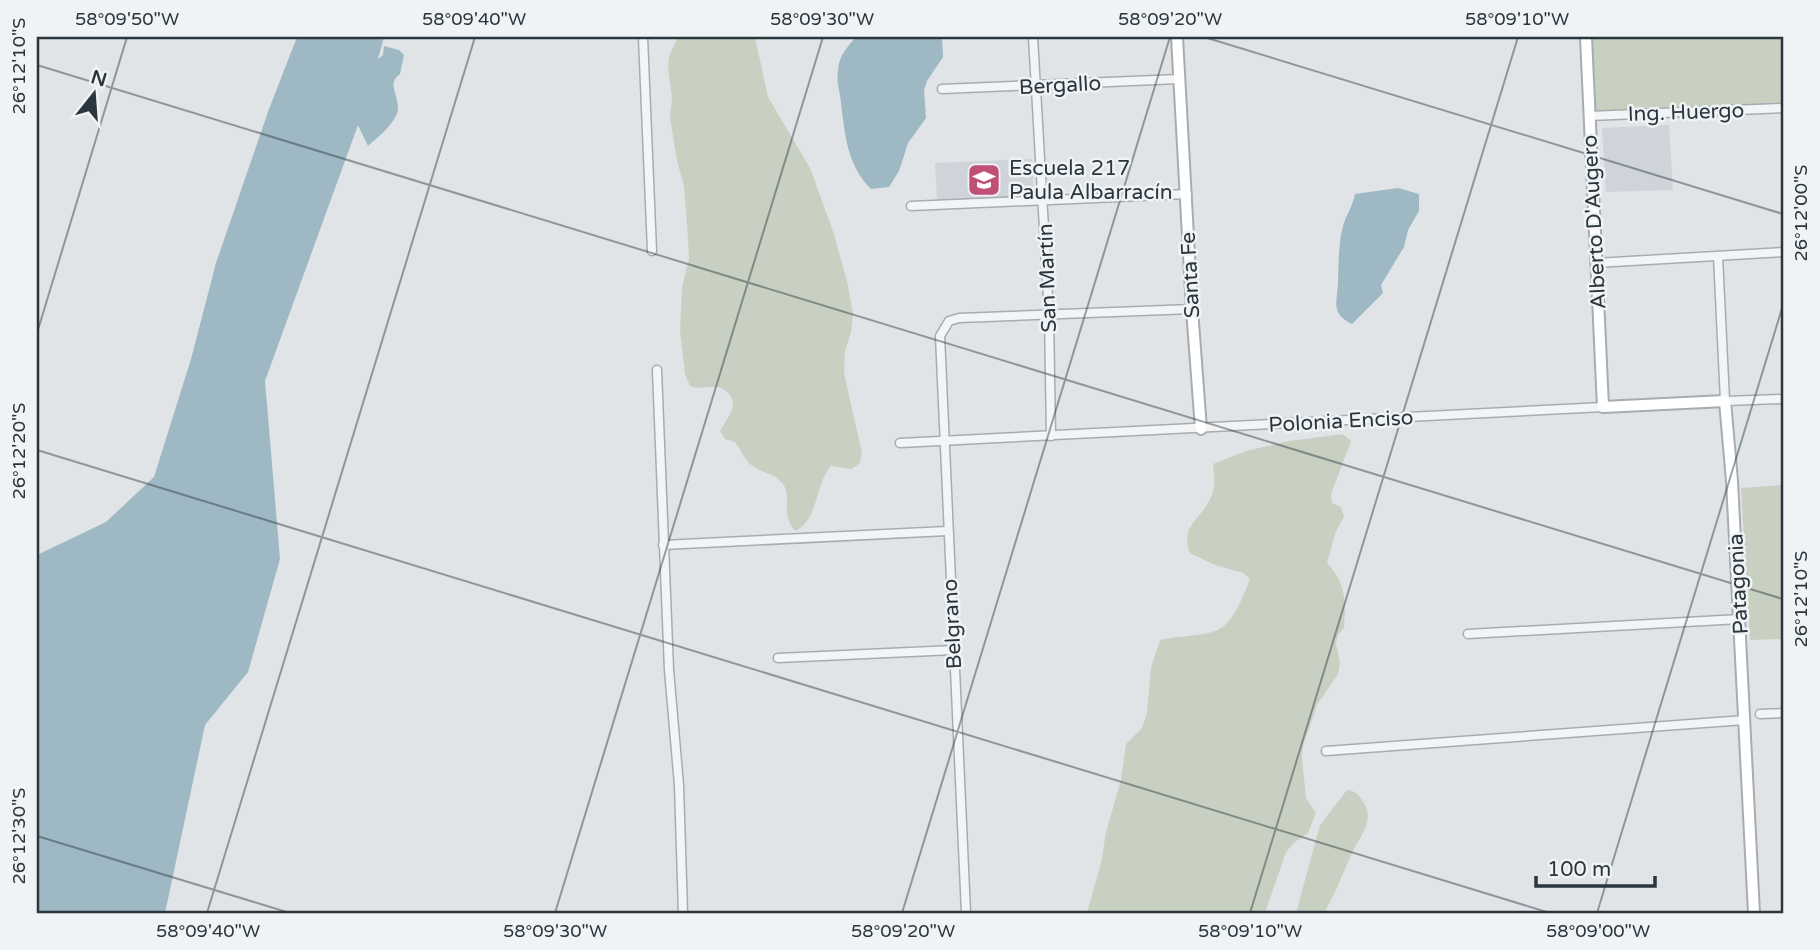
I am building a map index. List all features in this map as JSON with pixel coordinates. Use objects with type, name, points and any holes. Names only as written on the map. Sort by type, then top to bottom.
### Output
[{"type":"main road","name":"Santa Fe","points":[[1177,37],[1201,429]]},
{"type":"main road","name":"Alberto D'Augero","points":[[1586,37],[1602,407]]},
{"type":"main road","name":"Polonia Enciso","points":[[1602,407],[1725,401]]},
{"type":"main road","name":"Patagonia","points":[[1725,401],[1740,619],[1751,716],[1754,913]]},
{"type":"street","points":[[643,37],[652,251]]},
{"type":"street","name":"San Martín","points":[[1033,37],[1044,202],[1051,436]]},
{"type":"street","name":"Bergallo","points":[[942,89],[1179,79]]},
{"type":"street","name":"Ing. Huergo","points":[[1589,116],[1783,108]]},
{"type":"street","points":[[911,206],[1187,194]]},
{"type":"street","points":[[1595,263],[1783,252]]},
{"type":"street","name":"Patagonia","points":[[1718,256],[1725,401]]},
{"type":"street","points":[[1049,315],[1192,309]]},
{"type":"street","name":"Belgrano","points":[[966,913],[940,336],[949,321],[959,318],[1049,315]]},
{"type":"street","points":[[657,370],[663,545],[669,670],[679,785],[683,913]]},
{"type":"street","name":"Polonia Enciso","points":[[1725,401],[1783,399]]},
{"type":"street","name":"Polonia Enciso","points":[[900,443],[1602,407]]},
{"type":"street","points":[[663,545],[947,531]]},
{"type":"street","points":[[1468,634],[1740,619]]},
{"type":"street","points":[[778,658],[954,650]]},
{"type":"street","points":[[1325,751],[1783,713]]},
{"type":"shaded area","points":[[678,37],[755,37],[768,97],[810,168],[833,231],[847,281],[853,313],[845,352],[844,373],[862,453],[860,463],[851,469],[831,466],[822,482],[813,510],[803,526],[795,531],[788,518],[787,495],[783,484],[776,477],[750,464],[735,442],[725,439],[720,431],[733,407],[731,397],[719,387],[690,386],[685,374],[680,331],[682,288],[689,259],[688,239],[684,186],[670,117],[672,99],[668,66],[669,56]]},
{"type":"shaded area","points":[[1586,37],[1783,37],[1783,108],[1589,116]]},
{"type":"shaded area","points":[[1669,125],[1673,190],[1606,192],[1602,128]]},
{"type":"shaded area","name":"Escuela 217 Paula Albarracín","points":[[1032,159],[1034,197],[937,201],[935,163]]},
{"type":"shaded area","points":[[1343,434],[1351,441],[1331,494],[1332,503],[1341,507],[1344,516],[1335,534],[1327,563],[1341,585],[1345,609],[1344,628],[1338,635],[1336,644],[1340,662],[1338,674],[1317,705],[1303,746],[1306,798],[1316,813],[1308,833],[1286,852],[1265,913],[1087,913],[1121,780],[1126,744],[1142,728],[1147,713],[1151,668],[1160,640],[1208,633],[1221,628],[1235,612],[1250,579],[1243,573],[1215,565],[1190,553],[1187,543],[1190,528],[1210,501],[1213,492],[1213,464],[1246,451],[1289,441]]},
{"type":"shaded area","points":[[1783,485],[1783,639],[1750,640],[1741,488]]},
{"type":"shaded area","points":[[1347,790],[1357,794],[1364,803],[1368,816],[1365,828],[1324,913],[1296,913],[1320,825]]},
{"type":"water","points":[[297,37],[384,37],[378,59],[383,55],[384,46],[399,50],[404,55],[400,74],[394,83],[398,104],[396,116],[387,129],[368,146],[358,125],[265,381],[280,559],[248,672],[205,725],[165,913],[37,913],[37,555],[106,522],[154,477],[191,359],[216,263]]},
{"type":"water","points":[[856,37],[942,37],[943,57],[924,90],[926,118],[908,143],[899,171],[889,187],[871,189],[863,180],[852,160],[846,138],[838,74],[842,56]]},
{"type":"water","points":[[1398,188],[1419,194],[1419,211],[1408,230],[1404,247],[1381,285],[1383,293],[1352,324],[1340,315],[1336,306],[1340,243],[1345,220],[1355,194]]},
{"type":"place","name":"Escuela 217 Paula Albarracín","points":[[984,180]]}]
